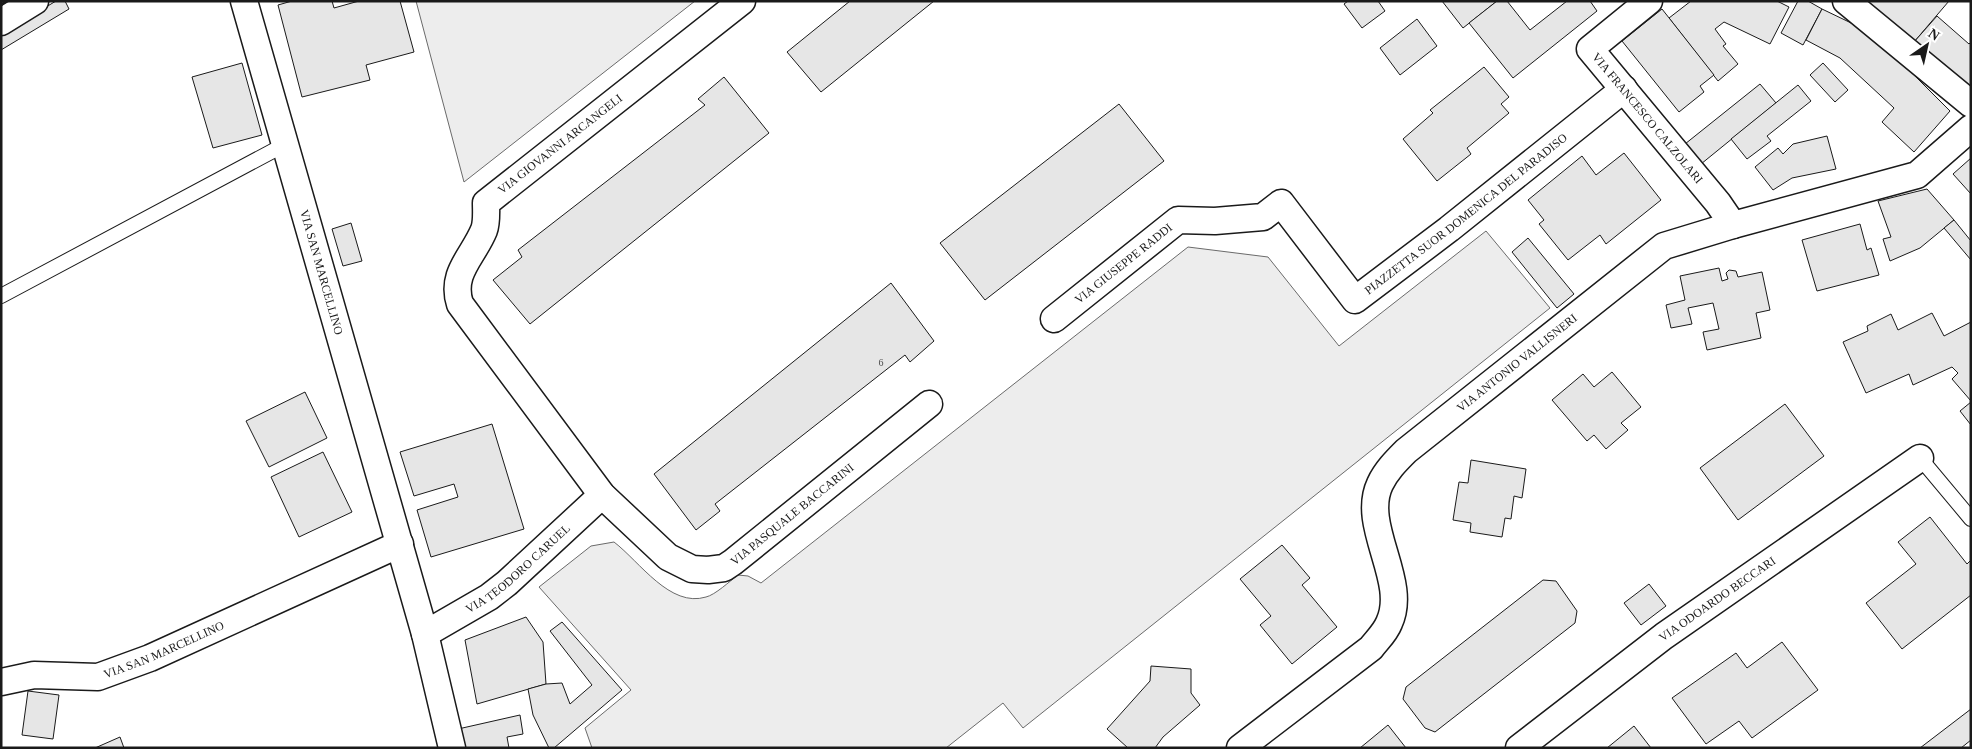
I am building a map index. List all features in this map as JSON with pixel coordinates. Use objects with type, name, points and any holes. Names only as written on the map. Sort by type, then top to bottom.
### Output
[{"type":"street","points":[[1,22],[35,1]]},
{"type":"street","name":"VIA SAN MARCELLINO","points":[[244,1],[400,544],[425,634],[452,748]]},
{"type":"street","name":"VIA GIOVANNI ARCANGELI","points":[[602,494],[460,304],[456,291],[459,276],[485,228],[486,203],[742,1]]},
{"type":"street","name":"VIA FRANCESCO CALZOLARI","points":[[1649,1],[1590,49],[1718,203],[1733,225]]},
{"type":"street","points":[[1846,1],[1971,103]]},
{"type":"street","name":"PIAZZETTA SUOR DOMENICA DEL PARADISO","points":[[1282,203],[1355,300],[1450,229],[1624,89]]},
{"type":"street","name":"VIA ANTONIO VALLISNERI","points":[[1240,748],[1371,648],[1390,623],[1394,595],[1376,517],[1376,503],[1379,485],[1396,462],[1414,444],[1664,246],[1733,225],[1917,175],[1971,128]]},
{"type":"street","name":"VIA GIUSEPPE RADDI","points":[[1054,319],[1178,220],[1215,221],[1263,218],[1282,203]]},
{"type":"street","name":"VIA PASQUALE BACCARINI","points":[[602,494],[668,557],[692,569],[724,568],[929,404]]},
{"type":"street","name":"VIA ODOARDO BECCARI","points":[[1519,748],[1664,636],[1920,458]]},
{"type":"street","name":"VIA TEODORO CARUEL","points":[[425,634],[489,597],[508,583],[602,494]]},
{"type":"street","name":"VIA SAN MARCELLINO","points":[[1,682],[34,675],[98,677],[150,658],[400,544]]},
{"type":"lane","points":[[1,296],[284,145]]},
{"type":"lane","points":[[1920,458],[1971,519]]},
{"type":"shaded area","points":[[416,1],[695,1],[464,182]]},
{"type":"shaded area","points":[[1486,231],[1550,308],[1023,728],[1003,703],[946,748],[592,748],[585,728],[631,690],[539,587],[591,546],[614,542],[668,590],[680,596],[693,599],[710,596],[738,575],[748,576],[761,583],[1188,247],[1268,257],[1339,346]]},
{"type":"building","points":[[56,1],[65,1],[69,9],[1,50],[1,34]]},
{"type":"building","points":[[292,1],[332,1],[334,8],[359,1],[400,1],[414,52],[366,65],[370,80],[302,97],[278,5]]},
{"type":"building","points":[[850,1],[934,1],[821,92],[787,52]]},
{"type":"building","points":[[1348,1],[1378,1],[1385,11],[1362,28],[1344,4]]},
{"type":"building","points":[[1442,1],[1497,1],[1463,28]]},
{"type":"building","points":[[1497,1],[1507,1],[1530,30],[1567,1],[1590,1],[1597,11],[1513,78],[1469,23]]},
{"type":"building","points":[[1691,1],[1777,1],[1789,7],[1770,44],[1724,22],[1715,29],[1726,44],[1723,46],[1738,64],[1718,81],[1669,18]]},
{"type":"building","points":[[1798,1],[1808,1],[1822,9],[1803,45],[1781,33]]},
{"type":"building","points":[[1863,1],[1949,1],[1914,42]]},
{"type":"building","points":[[1662,9],[1714,75],[1700,86],[1704,92],[1679,112],[1622,41]]},
{"type":"building","points":[[1822,9],[1872,33],[1950,111],[1914,152],[1882,122],[1894,108],[1840,58],[1806,40]]},
{"type":"building","points":[[1937,16],[1969,44],[1971,42],[1971,86],[1967,89],[1914,42]]},
{"type":"building","points":[[1417,19],[1437,46],[1400,75],[1380,48]]},
{"type":"building","points":[[242,63],[262,135],[213,148],[192,77]]},
{"type":"building","points":[[1823,63],[1848,90],[1835,102],[1810,75]]},
{"type":"building","points":[[1484,67],[1509,97],[1501,104],[1509,113],[1467,148],[1471,154],[1437,181],[1403,139],[1433,113],[1430,110]]},
{"type":"building","points":[[724,77],[769,133],[530,324],[493,280],[522,257],[518,250],[705,105],[698,99]]},
{"type":"building","points":[[1760,84],[1776,103],[1701,164],[1685,144]]},
{"type":"building","points":[[1798,85],[1811,101],[1767,136],[1771,141],[1747,159],[1731,139]]},
{"type":"building","points":[[1119,104],[1164,161],[985,300],[940,243]]},
{"type":"building","points":[[1827,136],[1836,169],[1792,178],[1773,190],[1755,167],[1778,148],[1783,154],[1793,144]]},
{"type":"building","points":[[1624,153],[1661,200],[1606,244],[1600,235],[1568,260],[1539,224],[1544,220],[1528,200],[1582,156],[1596,175]]},
{"type":"building","points":[[1971,158],[1971,194],[1953,174]]},
{"type":"building","points":[[1927,189],[1954,220],[1920,248],[1890,261],[1883,239],[1891,237],[1878,201]]},
{"type":"building","points":[[1954,220],[1971,241],[1971,260],[1944,228]]},
{"type":"building","points":[[351,223],[362,261],[343,266],[332,229]]},
{"type":"building","points":[[1860,224],[1867,250],[1871,248],[1879,275],[1817,291],[1802,240]]},
{"type":"building","points":[[1528,238],[1574,294],[1557,308],[1512,252]]},
{"type":"building","points":[[1719,268],[1722,281],[1728,279],[1726,273],[1729,270],[1736,271],[1738,277],[1762,272],[1770,310],[1756,313],[1761,338],[1707,350],[1703,332],[1719,329],[1713,303],[1688,308],[1692,324],[1671,328],[1666,305],[1685,300],[1680,276]]},
{"type":"building","points":[[891,283],[934,341],[910,362],[905,355],[715,504],[720,511],[696,530],[654,474]]},
{"type":"building","points":[[1932,313],[1944,336],[1971,322],[1971,401],[1952,379],[1958,373],[1952,367],[1913,385],[1909,374],[1866,393],[1843,342],[1868,331],[1867,326],[1891,314],[1898,330]]},
{"type":"building","points":[[1612,372],[1641,407],[1621,423],[1628,430],[1606,449],[1594,435],[1587,441],[1552,400],[1583,374],[1594,387]]},
{"type":"building","points":[[305,392],[327,438],[269,467],[246,421]]},
{"type":"building","points":[[1971,402],[1971,425],[1960,411]]},
{"type":"building","points":[[1785,404],[1824,456],[1738,520],[1700,468]]},
{"type":"building","points":[[492,424],[524,529],[431,557],[417,510],[458,497],[454,484],[414,496],[400,452]]},
{"type":"building","points":[[323,452],[352,512],[299,537],[271,477]]},
{"type":"building","points":[[1471,460],[1526,469],[1522,498],[1514,496],[1511,519],[1505,518],[1502,537],[1470,532],[1471,523],[1453,520],[1459,482],[1468,483]]},
{"type":"building","points":[[1930,517],[1967,564],[1971,560],[1971,595],[1902,649],[1866,603],[1916,564],[1898,542]]},
{"type":"building","points":[[1282,545],[1310,578],[1302,585],[1337,627],[1292,664],[1260,625],[1271,616],[1240,579]]},
{"type":"building","points":[[1543,580],[1556,581],[1577,611],[1575,623],[1435,732],[1425,728],[1403,699],[1406,687]]},
{"type":"building","points":[[1649,584],[1666,606],[1641,625],[1624,603]]},
{"type":"building","points":[[526,617],[543,642],[546,684],[477,704],[465,640]]},
{"type":"building","points":[[562,622],[622,690],[554,748],[549,748],[533,715],[528,689],[546,684],[562,683],[570,704],[592,685],[550,631]]},
{"type":"building","points":[[1782,642],[1818,690],[1752,738],[1739,721],[1706,744],[1672,698],[1736,653],[1747,668]]},
{"type":"building","points":[[1151,666],[1191,669],[1191,693],[1200,705],[1163,737],[1155,748],[1128,748],[1107,729],[1150,681]]},
{"type":"building","points":[[28,691],[59,695],[53,739],[22,735]]},
{"type":"building","points":[[1971,709],[1971,740],[1961,748],[1920,748]]},
{"type":"building","points":[[520,715],[523,734],[507,737],[509,748],[462,748],[458,729]]},
{"type":"building","points":[[1388,725],[1406,748],[1360,748]]},
{"type":"building","points":[[1634,726],[1651,748],[1607,748]]},
{"type":"building","points":[[120,737],[124,748],[95,748]]},
{"type":"wall","points":[[1,5],[6,1]]}]
